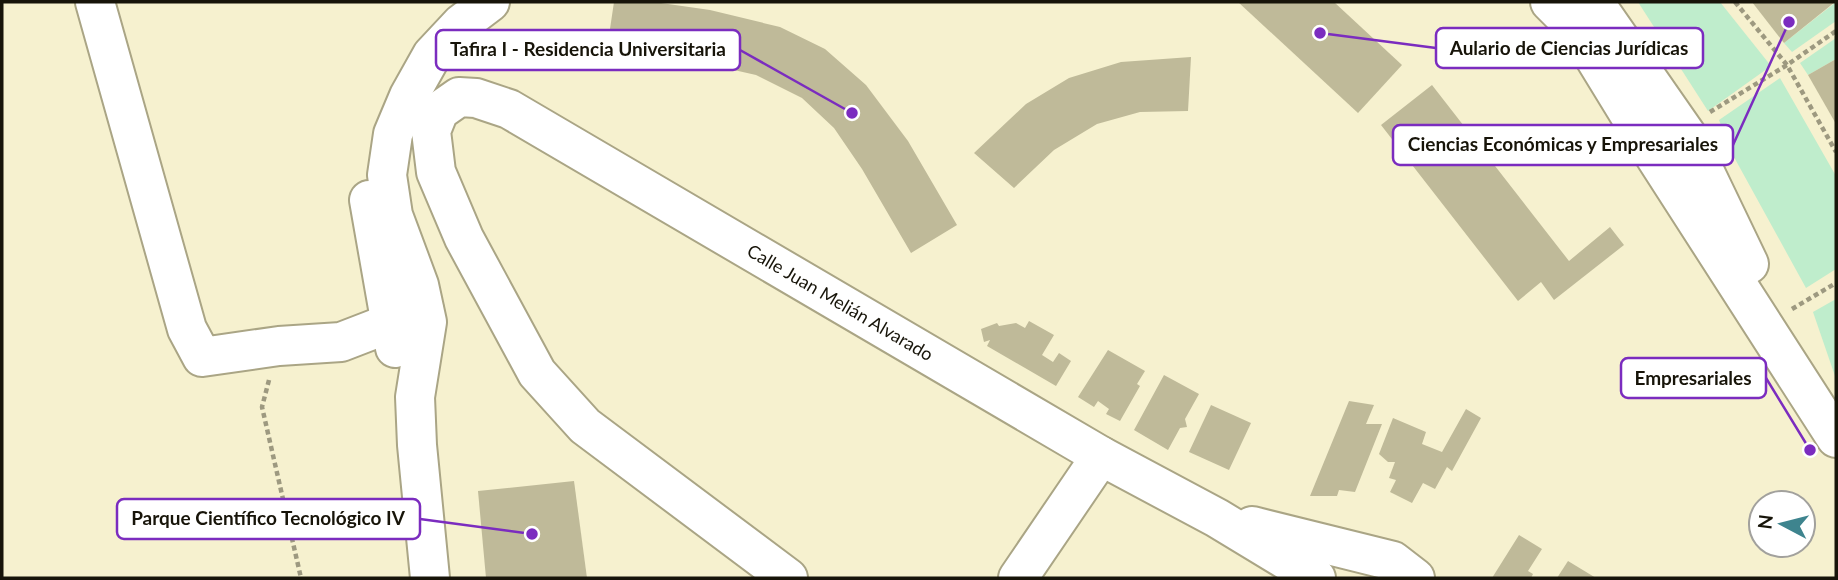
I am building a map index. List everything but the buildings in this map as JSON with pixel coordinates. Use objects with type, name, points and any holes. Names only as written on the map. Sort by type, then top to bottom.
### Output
[{"type":"street","points":[[95,2],[187,329],[202,357],[279,346],[341,342],[424,310]]},
{"type":"street","points":[[417,445],[390,325],[364,172],[376,112],[402,75],[432,55],[461,24],[490,2]]},
{"type":"street","points":[[1550,2],[1577,29],[1656,158],[1828,424]]},
{"type":"street","points":[[1594,2],[1682,129],[1828,424]]},
{"type":"street","points":[[430,578],[415,397],[427,322],[419,285],[393,215],[387,175],[393,134],[409,96],[432,55]]},
{"type":"street","name":"Calle Juan Melián Alvarado","points":[[788,578],[585,426],[537,373],[464,238],[436,172],[431,131],[439,111],[459,97],[476,98],[509,109],[1101,456],[1217,518],[1316,578]]},
{"type":"street","points":[[1018,578],[1101,456]]},
{"type":"street","name":"Calle Juan Melián Alvarado","points":[[1217,518],[1391,572]]},
{"type":"path","points":[[1735,2],[1787,65],[1836,152]]},
{"type":"path","points":[[1682,129],[1787,65],[1836,31]]},
{"type":"path","points":[[1776,319],[1836,283]]},
{"type":"path","points":[[279,346],[262,407],[301,578]]},
{"type":"green space","points":[[1638,2],[1720,2],[1771,66],[1708,111]]},
{"type":"green space","points":[[1836,2],[1836,21],[1792,52],[1784,43]]},
{"type":"green space","points":[[1836,38],[1836,59],[1808,75],[1800,63]]},
{"type":"green space","points":[[1780,78],[1836,176],[1836,269],[1806,288],[1718,128],[1721,125],[1719,120]]},
{"type":"green space","points":[[1836,299],[1836,379],[1813,312]]},
{"type":"place","name":"Ciencias Económicas y Empresariales","points":[[1789,22]]},
{"type":"place","name":"Aulario de Ciencias Jurídicas","points":[[1320,33]]},
{"type":"place","name":"Tafira I - Residencia Universitaria","points":[[852,113]]},
{"type":"place","name":"Empresariales","points":[[1810,450]]},
{"type":"place","name":"Parque Científico Tecnológico IV","points":[[532,534]]}]
